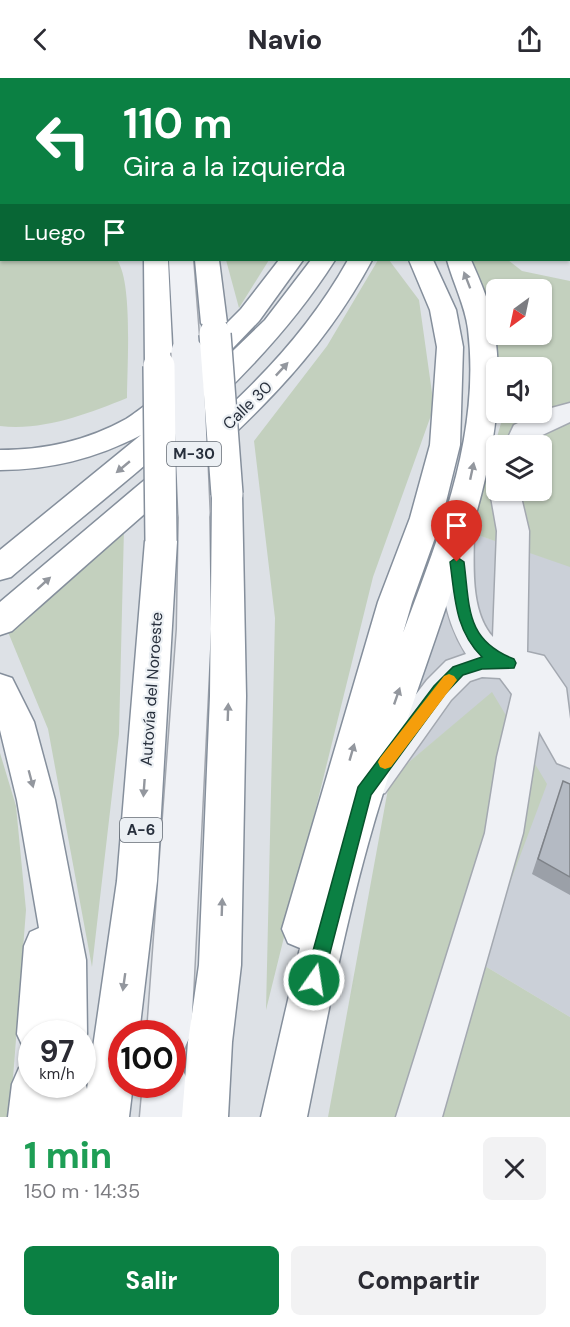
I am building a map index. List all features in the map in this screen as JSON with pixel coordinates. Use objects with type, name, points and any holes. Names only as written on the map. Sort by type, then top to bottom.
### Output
[{"type":"highway","points":[[137,261],[157,310]]},
{"type":"highway","name":"Autovía del Noroeste","points":[[106,1117],[137,881],[161,541],[156,261]]},
{"type":"highway","points":[[205,1117],[210,1042],[220,965],[228,696],[226,494],[214,323],[207,261]]},
{"type":"highway","points":[[0,448],[53,444],[82,436],[117,423],[157,402],[207,361],[250,315],[290,261]]},
{"type":"highway","points":[[0,460],[50,456],[87,446],[131,427],[161,410],[215,365],[258,320],[300,261]]},
{"type":"highway","name":"M-30","points":[[0,568],[125,465],[256,347],[289,310],[322,261]]},
{"type":"highway","name":"Calle 30","points":[[0,622],[247,408],[305,344],[349,284],[360,261]]},
{"type":"highway","points":[[284,1117],[319,956],[364,792],[458,526],[473,473],[484,403],[481,327],[474,299],[459,261]]},
{"type":"highway","points":[[270,1117],[297,954],[395,602],[427,441],[432,395],[429,337],[414,266]]},
{"type":"highway","points":[[0,688],[16,722],[36,800],[65,960],[65,1020]]},
{"type":"highway","points":[[40,1020],[49,876]]},
{"type":"highway","points":[[31,1117],[33,1098]]},
{"type":"highway","points":[[62,1117],[64,1098]]},
{"type":"lane","points":[[170,1020],[194,629],[194,513],[182,261]]},
{"type":"lane","points":[[523,435],[524,432],[554,417],[570,412]]},
{"type":"lane","points":[[507,501],[513,531],[508,663]]},
{"type":"lane","points":[[419,1117],[504,833],[515,757],[530,692],[508,663],[491,656],[476,642],[466,622],[457,562],[458,526]]},
{"type":"lane","points":[[364,792],[439,690],[458,671],[482,663],[531,666],[548,688],[550,717],[570,753]]},
{"type":"lane","points":[[163,1117],[165,1098]]},
{"type":"shaded area","points":[[469,532],[570,566],[570,1017],[480,963],[492,693],[390,778]]},
{"type":"green space","points":[[0,261],[117,261],[122,271],[127,305],[127,398],[49,424],[0,426]]},
{"type":"green space","points":[[226,261],[268,261],[239,308]]},
{"type":"green space","points":[[377,261],[390,261],[419,300],[434,407],[373,577],[266,1010],[275,618],[254,441],[327,346]]},
{"type":"green space","points":[[466,261],[509,261],[522,271],[570,281],[570,567],[469,532],[486,474],[486,501],[552,501],[552,435],[498,435],[501,423],[552,423],[552,357],[491,357],[488,345],[552,345],[552,279],[486,279],[486,338]]},
{"type":"green space","points":[[124,528],[119,734],[92,967],[48,729],[8,632]]},
{"type":"green space","points":[[492,692],[547,784],[480,963],[570,1017],[570,1117],[328,1117],[390,778]]},
{"type":"green space","points":[[0,753],[16,806],[26,910],[10,1117],[0,1117]]},
{"type":"building","points":[[563,781],[570,784],[570,877],[538,859]]},
{"type":"slow traffic","points":[[385,762],[449,680]]},
{"type":"route","points":[[314,980],[364,792],[439,690],[458,671],[482,663],[508,663],[491,656],[476,642],[466,622],[457,562]]}]
